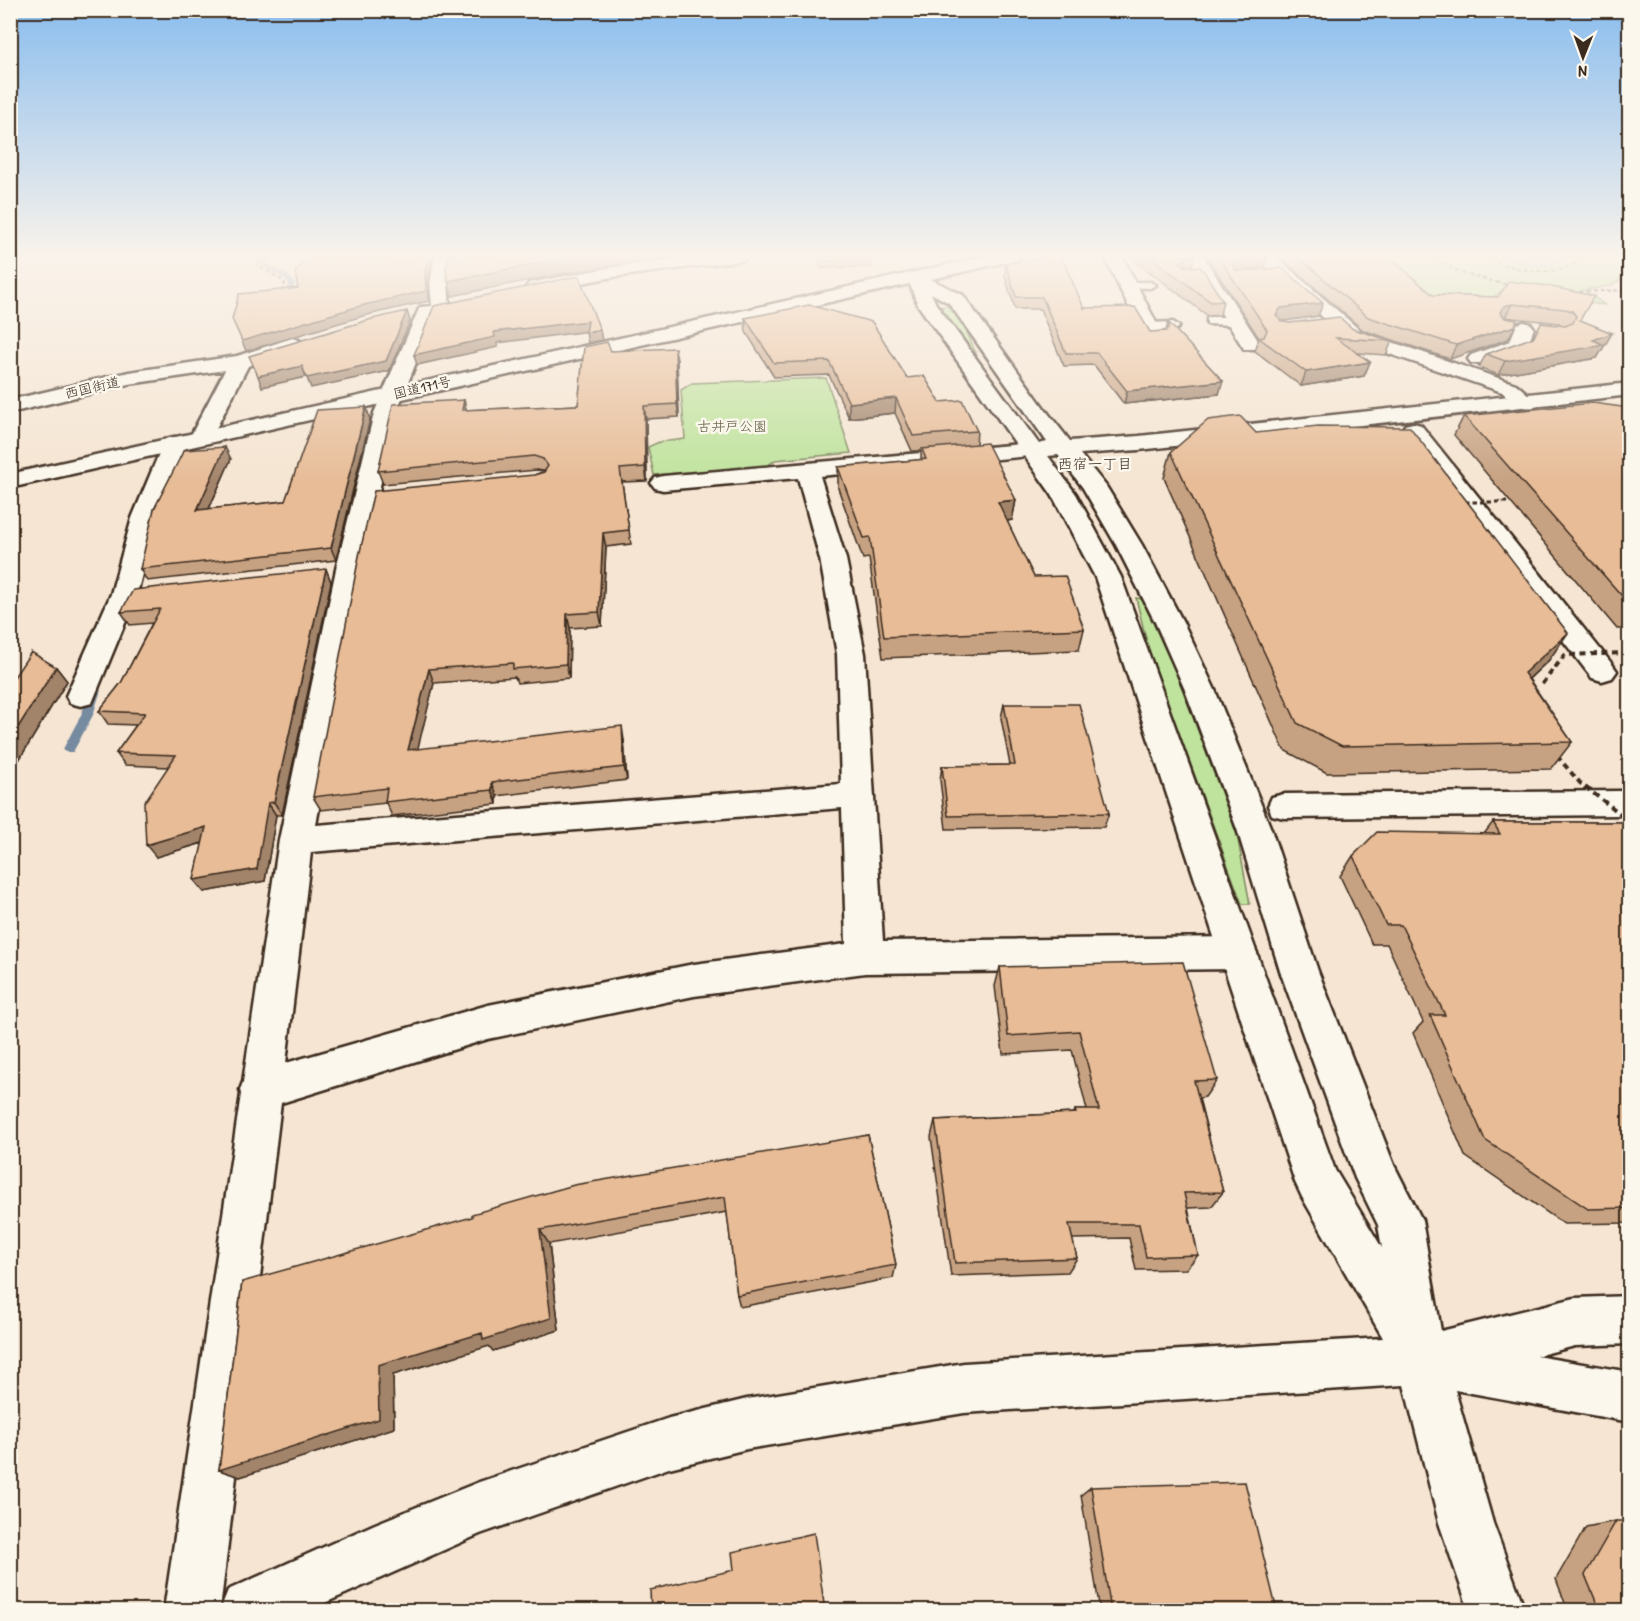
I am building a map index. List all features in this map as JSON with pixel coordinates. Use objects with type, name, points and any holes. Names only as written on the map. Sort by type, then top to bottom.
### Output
[{"type":"main road","points":[[192,1611],[260,1090],[337,571],[377,495],[385,413],[416,332]]},
{"type":"main road","name":"国道171号","points":[[10,480],[671,332]]},
{"type":"main road","points":[[949,332],[1048,449],[1094,486],[1129,545],[1169,622],[1214,725],[1254,829],[1279,912],[1315,1015],[1377,1178],[1400,1220],[1422,1360],[1466,1523],[1497,1611]]},
{"type":"main road","points":[[1242,332],[1251,345]]},
{"type":"main road","points":[[1350,332],[1355,336],[1509,388],[1526,402]]},
{"type":"main road","points":[[1451,368],[1519,345],[1516,332]]},
{"type":"main road","name":"西国街道","points":[[10,407],[129,378],[240,362],[314,338]]},
{"type":"main road","points":[[201,437],[240,362]]},
{"type":"main road","points":[[663,483],[1139,443],[1629,389]]},
{"type":"main road","points":[[1413,430],[1602,671]]},
{"type":"main road","points":[[81,696],[136,593],[144,518],[174,444]]},
{"type":"main road","points":[[1048,449],[1064,494],[1112,586],[1317,1182],[1422,1360],[1629,1397]]},
{"type":"main road","points":[[807,470],[833,559],[851,654],[866,957]]},
{"type":"main road","points":[[296,840],[857,795]]},
{"type":"main road","points":[[1284,806],[1625,812]]},
{"type":"main road","points":[[260,1090],[488,1022],[694,981],[866,957],[1238,953]]},
{"type":"main road","points":[[248,1611],[394,1543],[479,1508],[669,1443],[747,1424],[964,1388],[1422,1360],[1575,1322],[1629,1320]]},
{"type":"path","points":[[280,332],[292,344]]},
{"type":"path","points":[[1457,502],[1510,502]]},
{"type":"path","points":[[1542,684],[1565,655],[1629,654]]},
{"type":"path","points":[[1553,750],[1565,768],[1583,786],[1625,812]]},
{"type":"green space","points":[[959,332],[967,332],[977,356]]},
{"type":"green space","name":"古井戸公園","points":[[826,378],[851,453],[775,460],[767,466],[654,475],[648,447],[659,442],[685,439],[681,390],[692,383]]},
{"type":"green space","points":[[1136,598],[1142,599],[1177,675],[1237,835],[1250,904],[1242,904],[1149,651]]},
{"type":"building","points":[[238,332],[274,332],[242,341]]},
{"type":"building","points":[[330,332],[398,332],[386,361],[307,378],[302,366],[258,376],[249,356]]},
{"type":"building","points":[[424,332],[497,332],[494,332],[495,337],[414,355]]},
{"type":"building","points":[[754,332],[878,332],[907,378],[924,376],[940,402],[962,400],[977,431],[913,436],[896,398],[849,403],[829,361],[774,363]]},
{"type":"building","points":[[1057,332],[1177,332],[1223,381],[1127,391],[1097,353],[1066,353]]},
{"type":"building","points":[[1266,332],[1362,332],[1392,341],[1336,338],[1370,362],[1306,372],[1259,338],[1264,337]]},
{"type":"building","points":[[1414,332],[1497,332],[1456,345]]},
{"type":"building","points":[[1537,332],[1612,333],[1593,340],[1605,345],[1505,361],[1486,354],[1534,337]]},
{"type":"building","points":[[607,342],[611,351],[675,348],[677,404],[644,406],[645,467],[620,469],[629,530],[603,533],[599,612],[567,614],[566,664],[513,669],[513,663],[429,669],[408,750],[622,726],[624,767],[492,782],[492,790],[385,802],[387,788],[313,797],[359,556],[374,491],[534,475],[544,472],[548,466],[543,459],[534,456],[378,471],[393,404],[464,400],[462,410],[578,405],[584,347]]},
{"type":"building","points":[[1593,403],[1629,408],[1629,604],[1464,416]]},
{"type":"building","points":[[366,407],[331,548],[140,569],[154,509],[184,450],[225,447],[197,510],[285,501],[317,410]]},
{"type":"building","points":[[1240,416],[1256,433],[1318,426],[1410,427],[1568,633],[1524,673],[1572,742],[1342,746],[1297,723],[1171,452],[1208,420]]},
{"type":"building","points":[[987,443],[1016,500],[998,502],[1034,577],[1065,576],[1084,629],[884,637],[870,537],[864,538],[838,467],[926,459],[922,449]]},
{"type":"building","points":[[326,569],[274,802],[268,803],[257,869],[194,880],[206,827],[146,845],[144,803],[176,755],[116,753],[145,713],[99,711],[121,683],[160,609],[121,612],[133,590]]},
{"type":"building","points":[[31,652],[56,667],[10,740],[10,683]]},
{"type":"building","points":[[1004,704],[1079,704],[1109,813],[948,816],[942,766],[1015,765]]},
{"type":"building","points":[[1493,822],[1629,822],[1629,1208],[1588,1209],[1485,1140],[1430,1015],[1445,1015],[1401,925],[1386,925],[1353,856],[1377,832],[1500,834]]},
{"type":"building","points":[[1183,962],[1217,1080],[1194,1081],[1223,1192],[1184,1193],[1198,1255],[1146,1257],[1139,1224],[1069,1224],[1077,1258],[955,1263],[935,1120],[1099,1110],[1079,1031],[1008,1036],[1000,967]]},
{"type":"building","points":[[868,1135],[896,1265],[737,1295],[725,1197],[540,1230],[551,1318],[483,1340],[482,1333],[378,1365],[379,1419],[219,1470],[242,1282],[472,1217],[472,1214],[574,1185]]},
{"type":"building","points":[[1245,1482],[1277,1611],[1111,1611],[1091,1487]]},
{"type":"building","points":[[1616,1521],[1629,1521],[1629,1611],[1600,1611],[1585,1575]]},
{"type":"building","points":[[814,1533],[825,1611],[651,1611],[650,1590],[734,1570],[732,1552]]},
{"type":"waterway","points":[[223,410],[245,369]]},
{"type":"waterway","points":[[69,749],[87,715],[96,690]]},
{"type":"district","name":"西宿一丁目","points":[[1095,463]]}]
